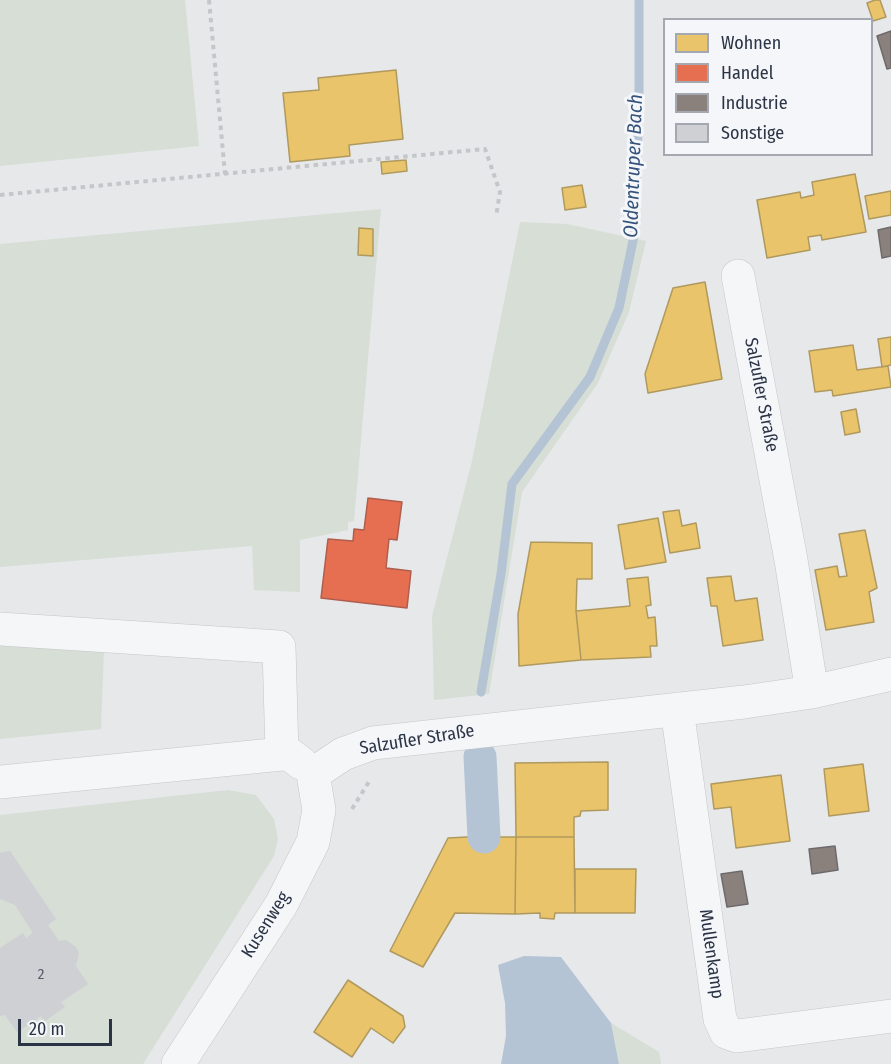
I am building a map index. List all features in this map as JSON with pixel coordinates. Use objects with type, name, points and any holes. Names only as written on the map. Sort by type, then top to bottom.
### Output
[{"type":"street","name":"Salzufler Straße","points":[[738,276],[770,445],[812,692]]},
{"type":"street","points":[[0,629],[279,646],[282,754]]},
{"type":"street","name":"Salzufler Straße","points":[[313,774],[343,754],[373,743],[812,692],[891,674]]},
{"type":"street","name":"Mullenkamp","points":[[677,709],[718,1008],[726,1032],[737,1036],[891,1016]]},
{"type":"street","points":[[0,782],[282,754],[296,758],[313,774]]},
{"type":"street","name":"Kusenweg","points":[[178,1064],[281,905],[313,842],[319,810],[313,774]]},
{"type":"path","points":[[209,0],[225,174]]},
{"type":"path","points":[[0,195],[485,149],[500,192],[496,217]]},
{"type":"shaded area","points":[[0,0],[185,0],[199,146],[0,166]]},
{"type":"shaded area","points":[[381,209],[354,521],[348,522],[348,530],[300,540],[300,592],[254,590],[252,546],[0,567],[0,244]]},
{"type":"shaded area","points":[[520,222],[567,224],[646,241],[629,312],[598,383],[522,492],[489,694],[434,700],[432,616],[472,461]]},
{"type":"shaded area","points":[[0,638],[104,650],[101,729],[0,739]]},
{"type":"shaded area","points":[[228,790],[256,795],[274,819],[278,839],[274,856],[143,1064],[0,1064],[0,815]]},
{"type":"shaded area","points":[[611,1023],[659,1052],[661,1064],[619,1064]]},
{"type":"water","points":[[524,956],[561,957],[611,1023],[619,1064],[501,1064],[506,1036],[505,1003],[498,965]]},
{"type":"building: Wohnen","points":[[880,0],[886,17],[873,21],[867,3]]},
{"type":"building: Wohnen","points":[[396,70],[403,139],[349,145],[350,156],[290,162],[283,93],[319,90],[318,78]]},
{"type":"building: Wohnen","points":[[406,160],[407,171],[382,174],[381,162]]},
{"type":"building: Wohnen","points":[[855,174],[866,232],[822,240],[821,235],[808,237],[810,250],[767,258],[757,200],[800,192],[801,198],[814,195],[812,182]]},
{"type":"building: Wohnen","points":[[582,185],[586,207],[565,210],[562,188]]},
{"type":"building: Wohnen","points":[[891,191],[891,215],[869,219],[865,196]]},
{"type":"building: Wohnen","points":[[359,228],[373,229],[373,256],[358,255]]},
{"type":"building: Wohnen","points":[[705,282],[722,379],[648,393],[645,374],[673,288]]},
{"type":"building: Wohnen","points":[[891,337],[891,365],[882,367],[878,339]]},
{"type":"building: Wohnen","points":[[853,345],[857,370],[888,366],[891,387],[833,396],[832,390],[815,392],[809,351]]},
{"type":"building: Wohnen","points":[[856,409],[860,432],[845,435],[841,412]]},
{"type":"building: Wohnen","points":[[679,510],[682,526],[696,523],[700,548],[670,553],[663,512]]},
{"type":"building: Wohnen","points":[[658,518],[666,562],[625,569],[618,525]]},
{"type":"building: Wohnen","points":[[865,530],[877,588],[869,592],[874,622],[826,630],[815,570],[837,566],[839,577],[847,576],[839,534]]},
{"type":"building: Wohnen","points":[[531,542],[592,543],[592,579],[577,579],[576,611],[581,660],[519,666],[518,614]]},
{"type":"building: Wohnen","points":[[731,576],[735,601],[757,598],[763,640],[723,646],[717,606],[711,606],[707,578]]},
{"type":"building: Wohnen","points":[[648,577],[651,605],[646,606],[648,618],[655,617],[657,646],[650,646],[651,657],[581,660],[576,611],[630,606],[627,579]]},
{"type":"building: Wohnen","points":[[608,762],[608,810],[581,811],[580,816],[574,817],[574,837],[516,837],[515,763]]},
{"type":"building: Wohnen","points":[[863,764],[869,811],[829,816],[824,769]]},
{"type":"building: Wohnen","points":[[781,775],[790,841],[736,848],[731,807],[714,809],[711,784]]},
{"type":"building: Wohnen","points":[[516,837],[515,914],[455,913],[423,967],[390,951],[448,838]]},
{"type":"building: Wohnen","points":[[516,837],[574,837],[575,913],[555,913],[554,919],[540,918],[540,913],[515,914]]},
{"type":"building: Wohnen","points":[[575,869],[636,869],[635,913],[575,913]]},
{"type":"building: Wohnen","points":[[348,980],[403,1016],[405,1027],[393,1043],[371,1028],[352,1057],[314,1032]]},
{"type":"building: Handel","points":[[368,498],[402,502],[397,540],[389,539],[386,568],[411,571],[407,608],[321,598],[328,539],[353,541],[354,529],[364,530]]},
{"type":"building: Industrie","points":[[891,31],[891,68],[887,69],[877,36]]},
{"type":"building: Industrie","points":[[891,227],[891,256],[882,258],[878,230]]},
{"type":"building: Industrie","points":[[835,846],[838,870],[812,874],[809,849]]},
{"type":"building: Industrie","points":[[742,871],[748,904],[727,907],[721,874]]},
{"type":"building: Sonstige","points":[[10,851],[56,919],[48,925],[59,941],[66,940],[76,947],[79,953],[76,966],[88,984],[61,1002],[65,1007],[45,1021],[41,1016],[17,1032],[5,1015],[0,1016],[0,948],[23,933],[26,938],[33,933],[15,905],[0,899],[0,853]]},
{"type":"waterway","name":"Oldentruper Bach","points":[[481,692],[501,574],[512,484],[590,377],[619,308],[634,236],[639,105],[639,0]]},
{"type":"waterway","name":"Oldentruper Bach","points":[[480,757],[484,837]]}]
